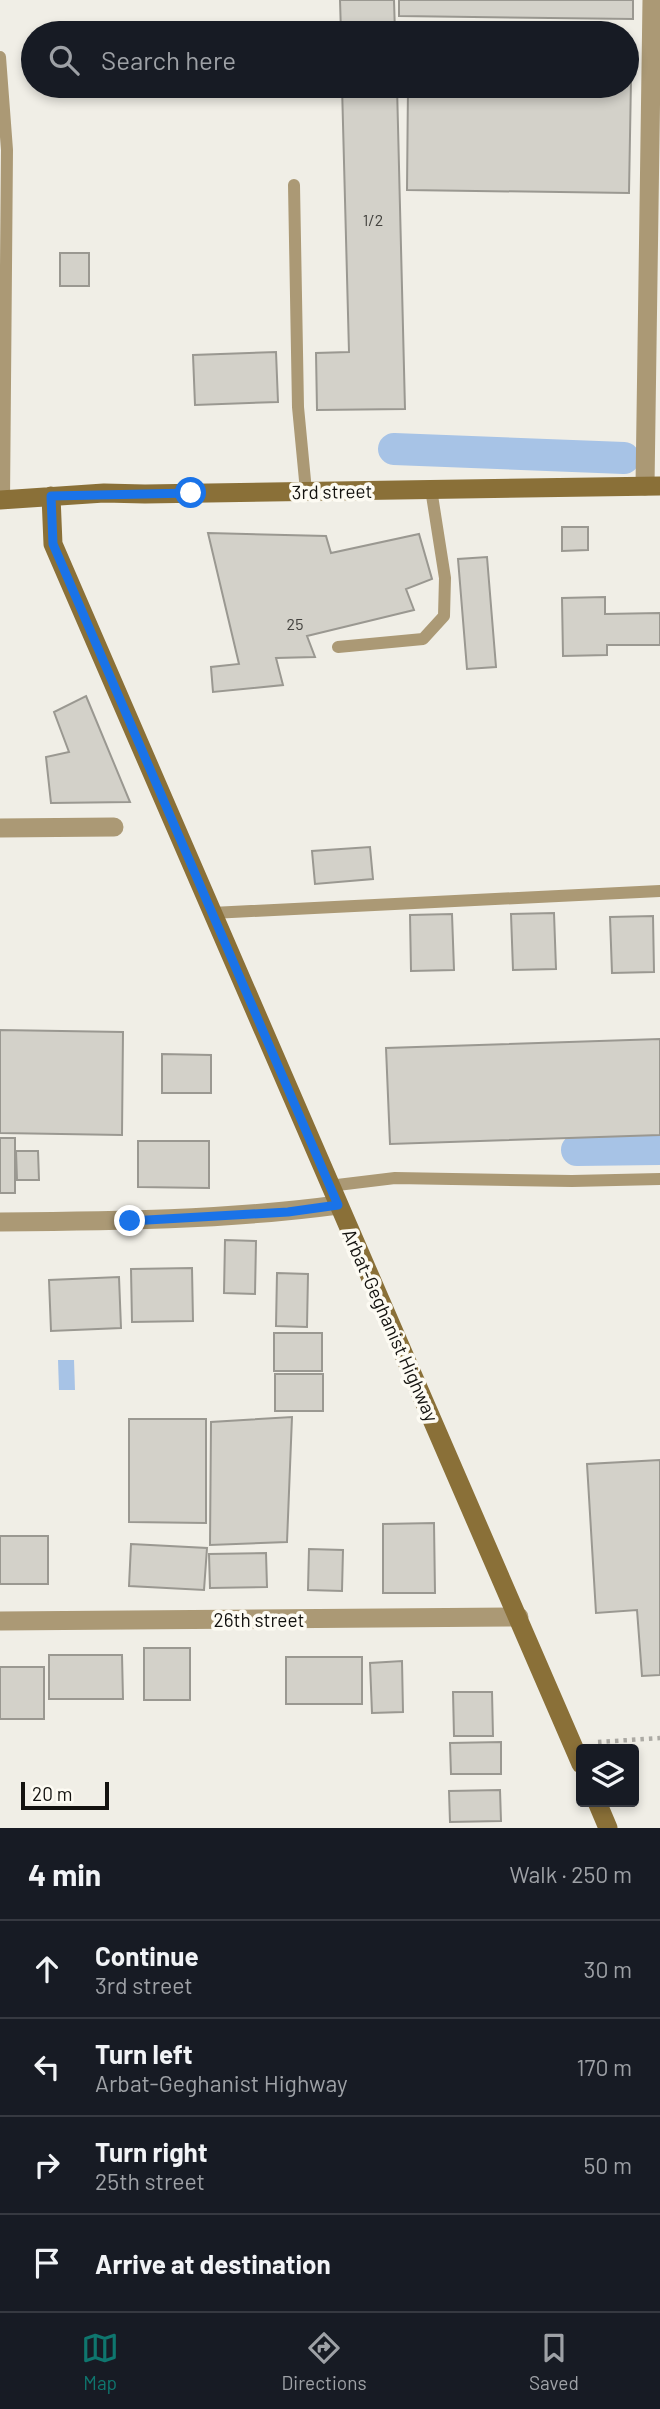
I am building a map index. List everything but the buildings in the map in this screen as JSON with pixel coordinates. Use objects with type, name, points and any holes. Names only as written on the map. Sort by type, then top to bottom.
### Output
[{"type":"main road","name":"3rd street","points":[[2,500],[104,493],[652,486]]},
{"type":"main road","name":"Arbat-Geghanist Highway","points":[[51,496],[53,544],[576,1752]]},
{"type":"main road","points":[[599,1807],[608,1828]]},
{"type":"street","points":[[652,0],[652,486]]},
{"type":"street","points":[[0,828],[114,827]]},
{"type":"street","points":[[0,1222],[130,1221],[288,1212],[338,1205]]},
{"type":"street","name":"26th street","points":[[0,1621],[519,1617]]},
{"type":"lane","points":[[0,57],[7,150],[2,500]]},
{"type":"lane","points":[[294,184],[298,407],[306,491]]},
{"type":"lane","points":[[338,647],[423,639],[444,615],[445,578],[431,489]]},
{"type":"lane","points":[[212,913],[660,891]]},
{"type":"lane","points":[[329,1186],[395,1178],[572,1181],[660,1179]]},
{"type":"path","points":[[573,1744],[660,1738]]},
{"type":"water","points":[[58,1360],[74,1360],[75,1390],[59,1390]]},
{"type":"waterway","points":[[394,449],[624,458]]},
{"type":"waterway","points":[[577,1150],[660,1149]]},
{"type":"route","points":[[130,1221],[288,1212],[338,1205],[53,544],[51,496],[191,493]]}]
